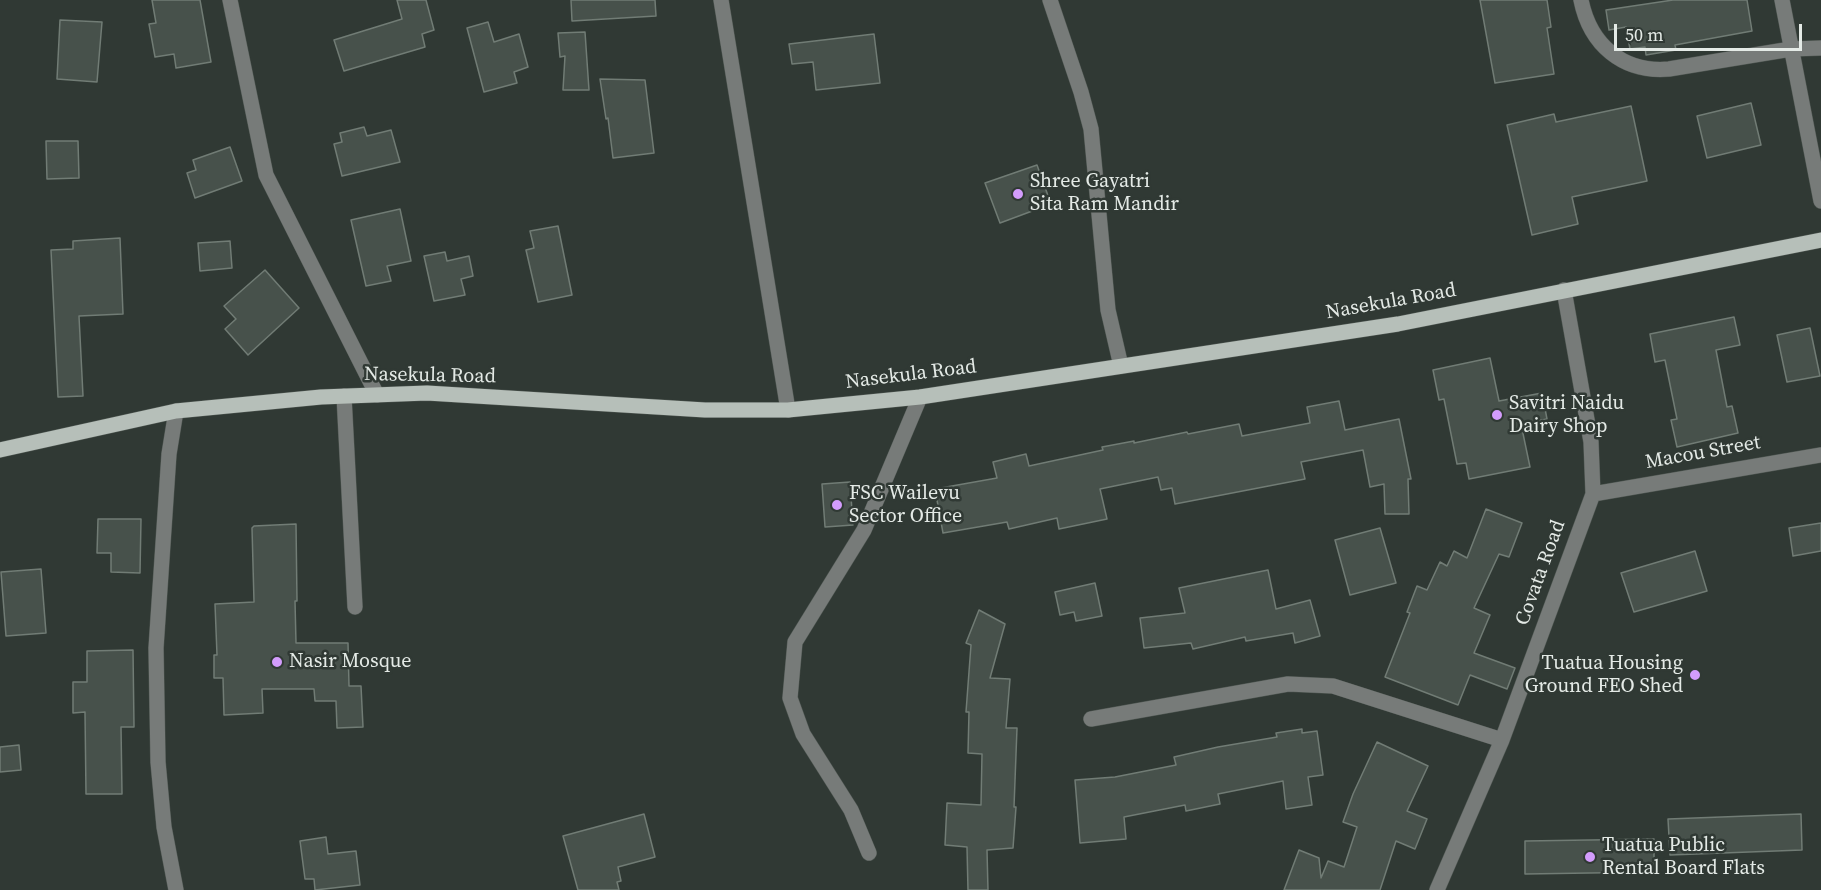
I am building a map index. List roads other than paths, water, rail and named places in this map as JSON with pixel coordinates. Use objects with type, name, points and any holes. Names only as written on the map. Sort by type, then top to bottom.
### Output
[{"type":"main road","name":"Nasekula Road","points":[[0,450],[176,411],[344,396],[427,393],[705,410],[788,410],[920,397],[1398,324],[1821,240]]},
{"type":"street","points":[[230,0],[266,175],[377,395]]},
{"type":"street","points":[[721,0],[788,410]]},
{"type":"street","points":[[1050,0],[1091,129],[1108,310],[1121,366]]},
{"type":"street","points":[[1581,0],[1586,20],[1601,44],[1623,62],[1641,68],[1660,70],[1791,50],[1821,48]]},
{"type":"street","points":[[1782,0],[1821,201]]},
{"type":"street","name":"Covata Road","points":[[1437,890],[1502,740],[1593,494],[1591,442],[1564,290]]},
{"type":"street","points":[[344,396],[354,607]]},
{"type":"street","points":[[869,853],[851,810],[803,734],[790,698],[795,642],[864,530],[920,397]]},
{"type":"street","points":[[176,411],[169,454],[156,648],[159,773],[164,827],[176,890]]},
{"type":"street","name":"Macou Street","points":[[1593,494],[1821,455]]},
{"type":"street","points":[[1091,719],[1288,684],[1333,686],[1502,740]]},
{"type":"place","name":"Shree Gayatri Sita Ram Mandir","points":[[1018,194]]},
{"type":"place","name":"Savitri Naidu Dairy Shop","points":[[1497,415]]},
{"type":"place","name":"FSC Wailevu Sector Office","points":[[837,505]]},
{"type":"place","name":"Nasir Mosque","points":[[277,662]]},
{"type":"place","name":"Tuatua Housing Ground FEO Shed","points":[[1695,675]]},
{"type":"place","name":"Tuatua Public Rental Board Flats","points":[[1590,857]]}]
